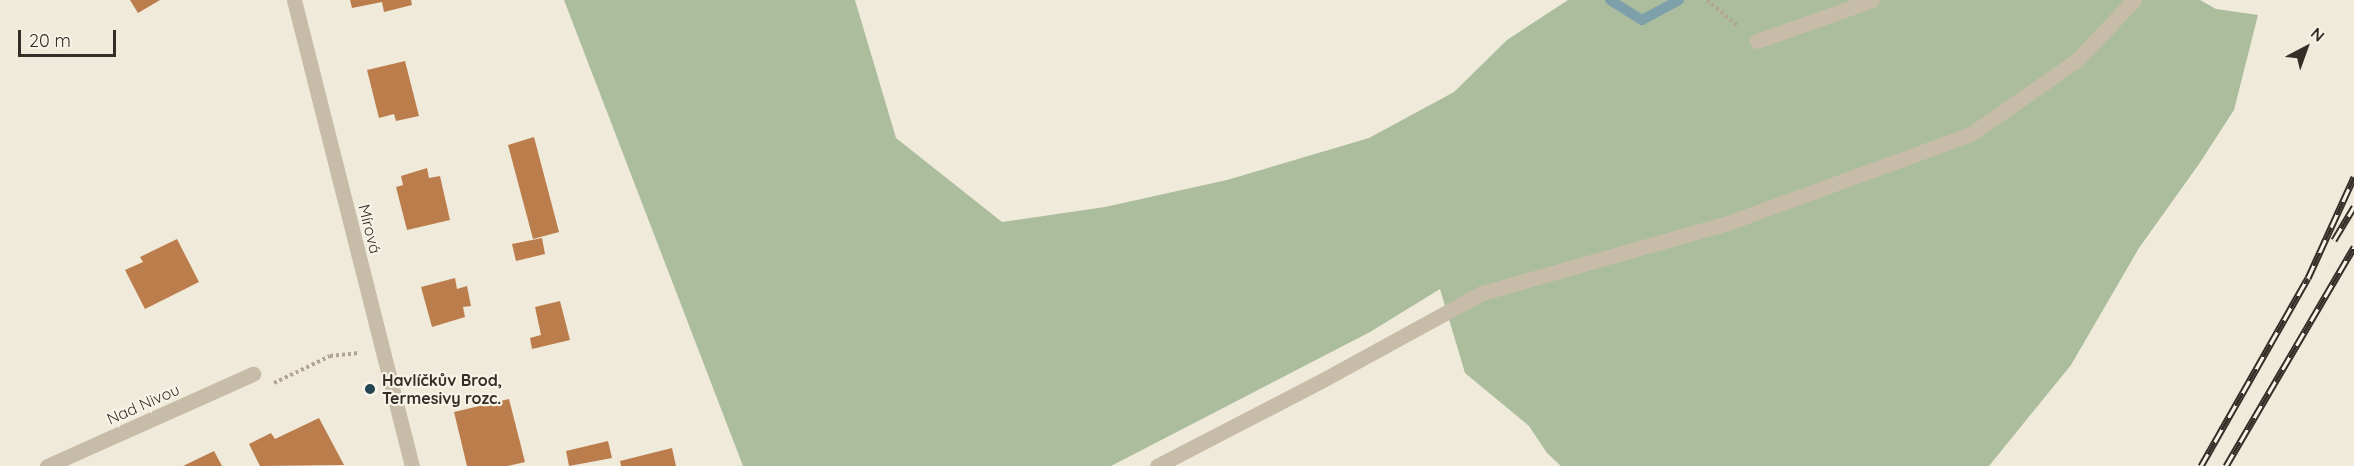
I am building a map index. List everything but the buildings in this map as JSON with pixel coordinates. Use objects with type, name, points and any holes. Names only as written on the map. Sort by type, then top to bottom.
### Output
[{"type":"street","name":"Mírová","points":[[294,0],[412,466]]},
{"type":"street","points":[[1757,42],[1872,0]]},
{"type":"street","points":[[1157,466],[1331,376],[1482,293],[1725,224],[1971,134],[2078,60],[2134,0]]},
{"type":"street","name":"Nad Nivou","points":[[47,466],[253,374]]},
{"type":"path","points":[[1707,0],[1757,42]]},
{"type":"path","points":[[270,385],[330,356],[359,353],[362,362]]},
{"type":"green space","points":[[564,0],[855,0],[896,138],[1002,222],[1105,207],[1227,180],[1369,138],[1454,92],[1507,40],[1568,0],[2200,0],[2216,9],[2258,15],[2234,110],[2139,248],[2071,365],[1989,466],[1561,466],[1547,453],[1529,426],[1465,373],[1440,289],[1370,332],[1111,466],[743,466]]},
{"type":"waterway","points":[[1610,0],[1642,20],[1679,0]]},
{"type":"railway","points":[[2201,466],[2308,278],[2354,177]]},
{"type":"railway","points":[[2334,240],[2354,207]]},
{"type":"railway","points":[[2226,466],[2354,247]]},
{"type":"place","name":"Havlíčkův Brod, Termesivy rozc.","points":[[370,389]]}]
